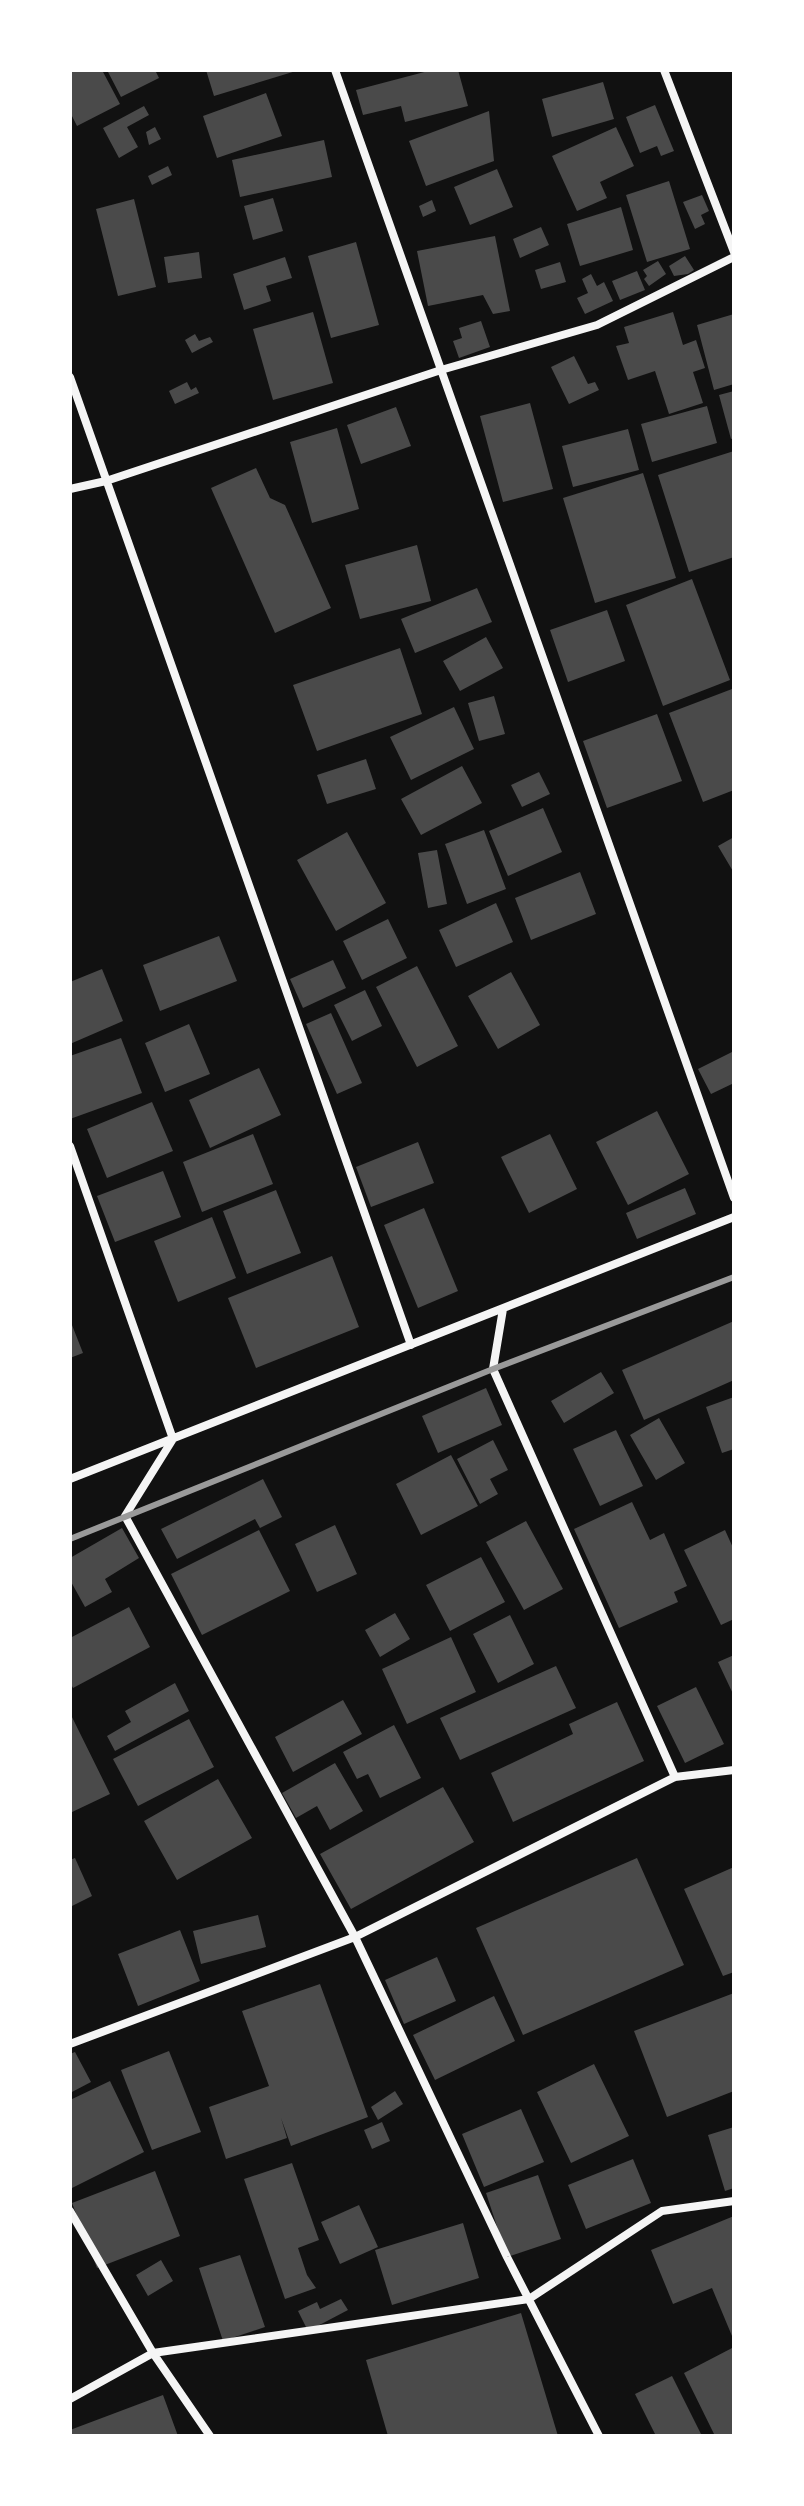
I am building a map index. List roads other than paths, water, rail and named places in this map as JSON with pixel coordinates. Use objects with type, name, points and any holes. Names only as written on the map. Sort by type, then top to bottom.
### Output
[{"type":"street","points":[[335,70],[734,1198]]},
{"type":"street","points":[[70,489],[106,481],[441,370],[597,325],[734,254],[664,70]]},
{"type":"street","points":[[70,377],[411,1345]]},
{"type":"street","points":[[70,1146],[173,1439]]},
{"type":"street","points":[[70,1479],[734,1217]]},
{"type":"street","points":[[503,1309],[493,1369],[675,1777]]},
{"type":"street","points":[[173,1439],[125,1516],[355,1937],[529,2299],[599,2436]]},
{"type":"street","points":[[70,2044],[355,1937],[675,1777],[734,1770]]},
{"type":"street","points":[[70,2399],[153,2353],[529,2299],[662,2211],[734,2201]]},
{"type":"street","points":[[70,2211],[153,2353],[210,2436]]},
{"type":"railway","points":[[70,1539],[493,1369],[734,1277]]}]
